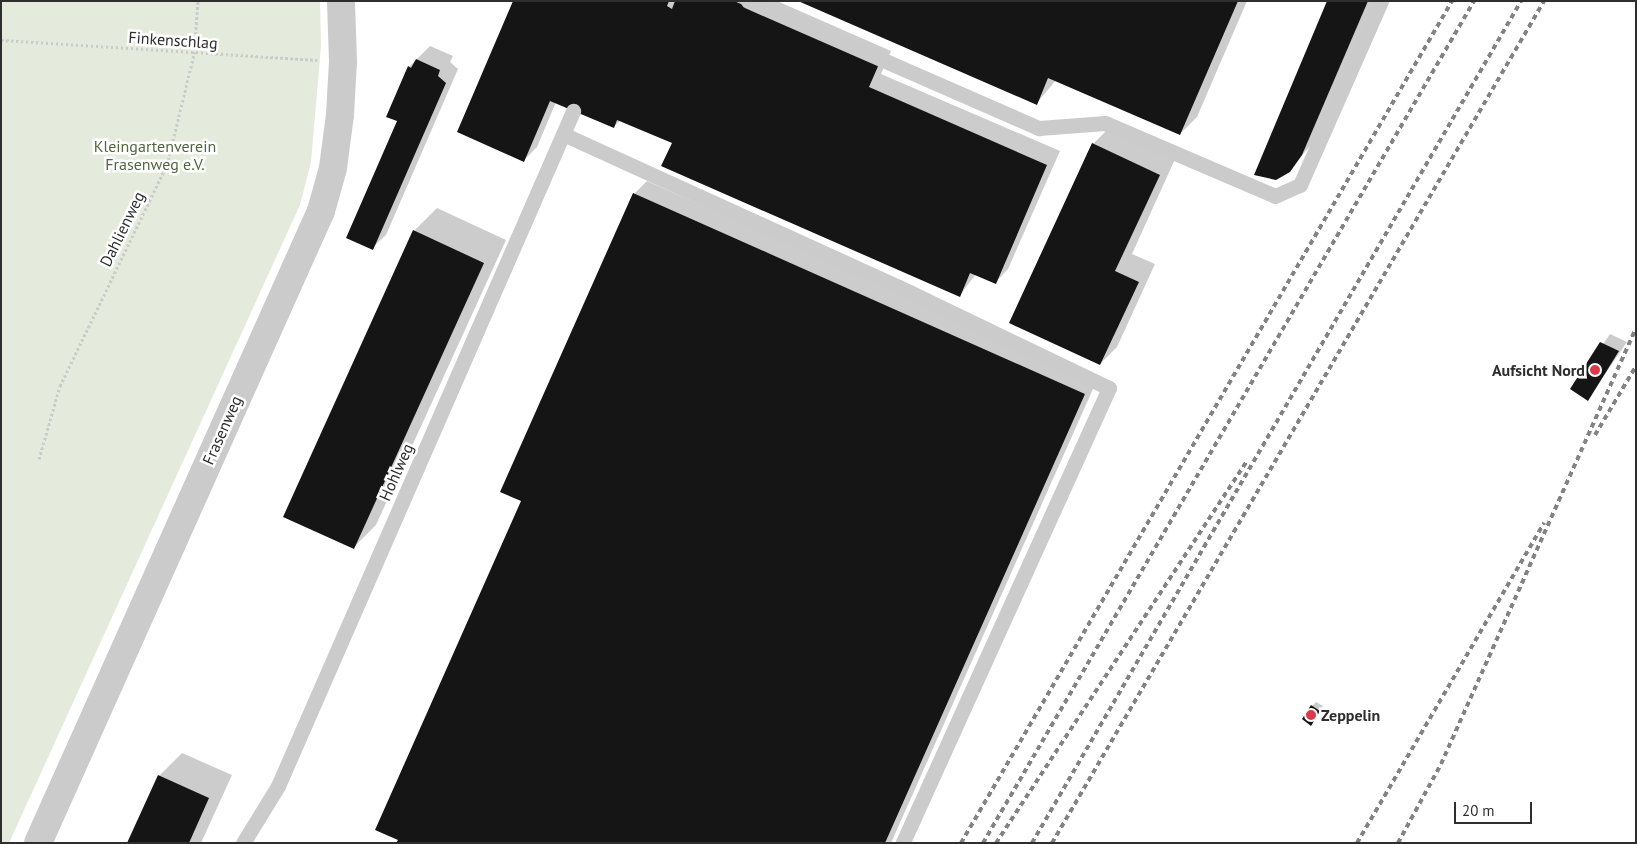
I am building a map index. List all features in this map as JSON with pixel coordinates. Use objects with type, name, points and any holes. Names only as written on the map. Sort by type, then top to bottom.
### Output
[{"type":"street","name":"Frasenweg","points":[[38,843],[321,211],[333,168],[343,62],[341,1]]},
{"type":"lane","points":[[748,1],[1039,128],[1105,123],[1275,196],[1300,185],[1381,1]]},
{"type":"lane","name":"Hohlweg","points":[[243,843],[278,786],[573,111]]},
{"type":"lane","points":[[563,134],[899,287],[1109,388],[903,843]]},
{"type":"path","name":"Dahlienweg","points":[[39,459],[60,386],[168,165],[194,54],[198,1]]},
{"type":"path","name":"Finkenschlag","points":[[1,40],[194,54],[343,62]]},
{"type":"green space","name":"Kleingartenverein Frasenweg e.V.","points":[[1,1],[320,1],[321,46],[311,162],[300,205],[9,843],[1,843]]},
{"type":"building","points":[[513,1],[669,1],[667,6],[672,9],[675,1],[734,1],[879,64],[869,87],[1047,165],[996,284],[970,273],[960,297],[661,166],[672,143],[617,120],[614,128],[550,101],[524,162],[457,132]]},
{"type":"building","points":[[798,1],[1238,1],[1180,135],[1048,78],[1037,105]]},
{"type":"building","points":[[1327,1],[1368,1],[1302,155],[1290,172],[1276,180],[1254,175]]},
{"type":"building","points":[[416,59],[440,70],[438,76],[446,83],[373,250],[346,238],[397,121],[386,117],[408,66],[411,68]]},
{"type":"building","points":[[1092,143],[1160,175],[1115,271],[1139,282],[1100,365],[1009,323]]},
{"type":"building","points":[[633,193],[1085,394],[885,843],[396,843],[398,840],[375,830],[521,501],[500,492]]},
{"type":"building","points":[[413,230],[484,263],[354,549],[283,517]]},
{"type":"building","name":"Aufsicht Nord","points":[[1600,342],[1619,351],[1588,401],[1570,389]]},
{"type":"building","name":"Zeppelin","points":[[1311,705],[1320,711],[1311,726],[1302,719]]},
{"type":"building","points":[[158,775],[209,798],[189,843],[127,843]]},
{"type":"railway","points":[[961,843],[1452,1]]},
{"type":"railway","points":[[983,843],[1474,1]]},
{"type":"railway","points":[[1032,843],[1521,1]]},
{"type":"railway","points":[[1052,843],[1544,1]]},
{"type":"railway","points":[[1398,843],[1441,764],[1636,329]]},
{"type":"railway","points":[[1595,435],[1636,366]]},
{"type":"railway","points":[[996,843],[1247,461]]},
{"type":"railway","points":[[1357,843],[1544,523]]},
{"type":"place","name":"Aufsicht Nord","points":[[1595,370]]},
{"type":"place","name":"Zeppelin","points":[[1311,715]]}]
